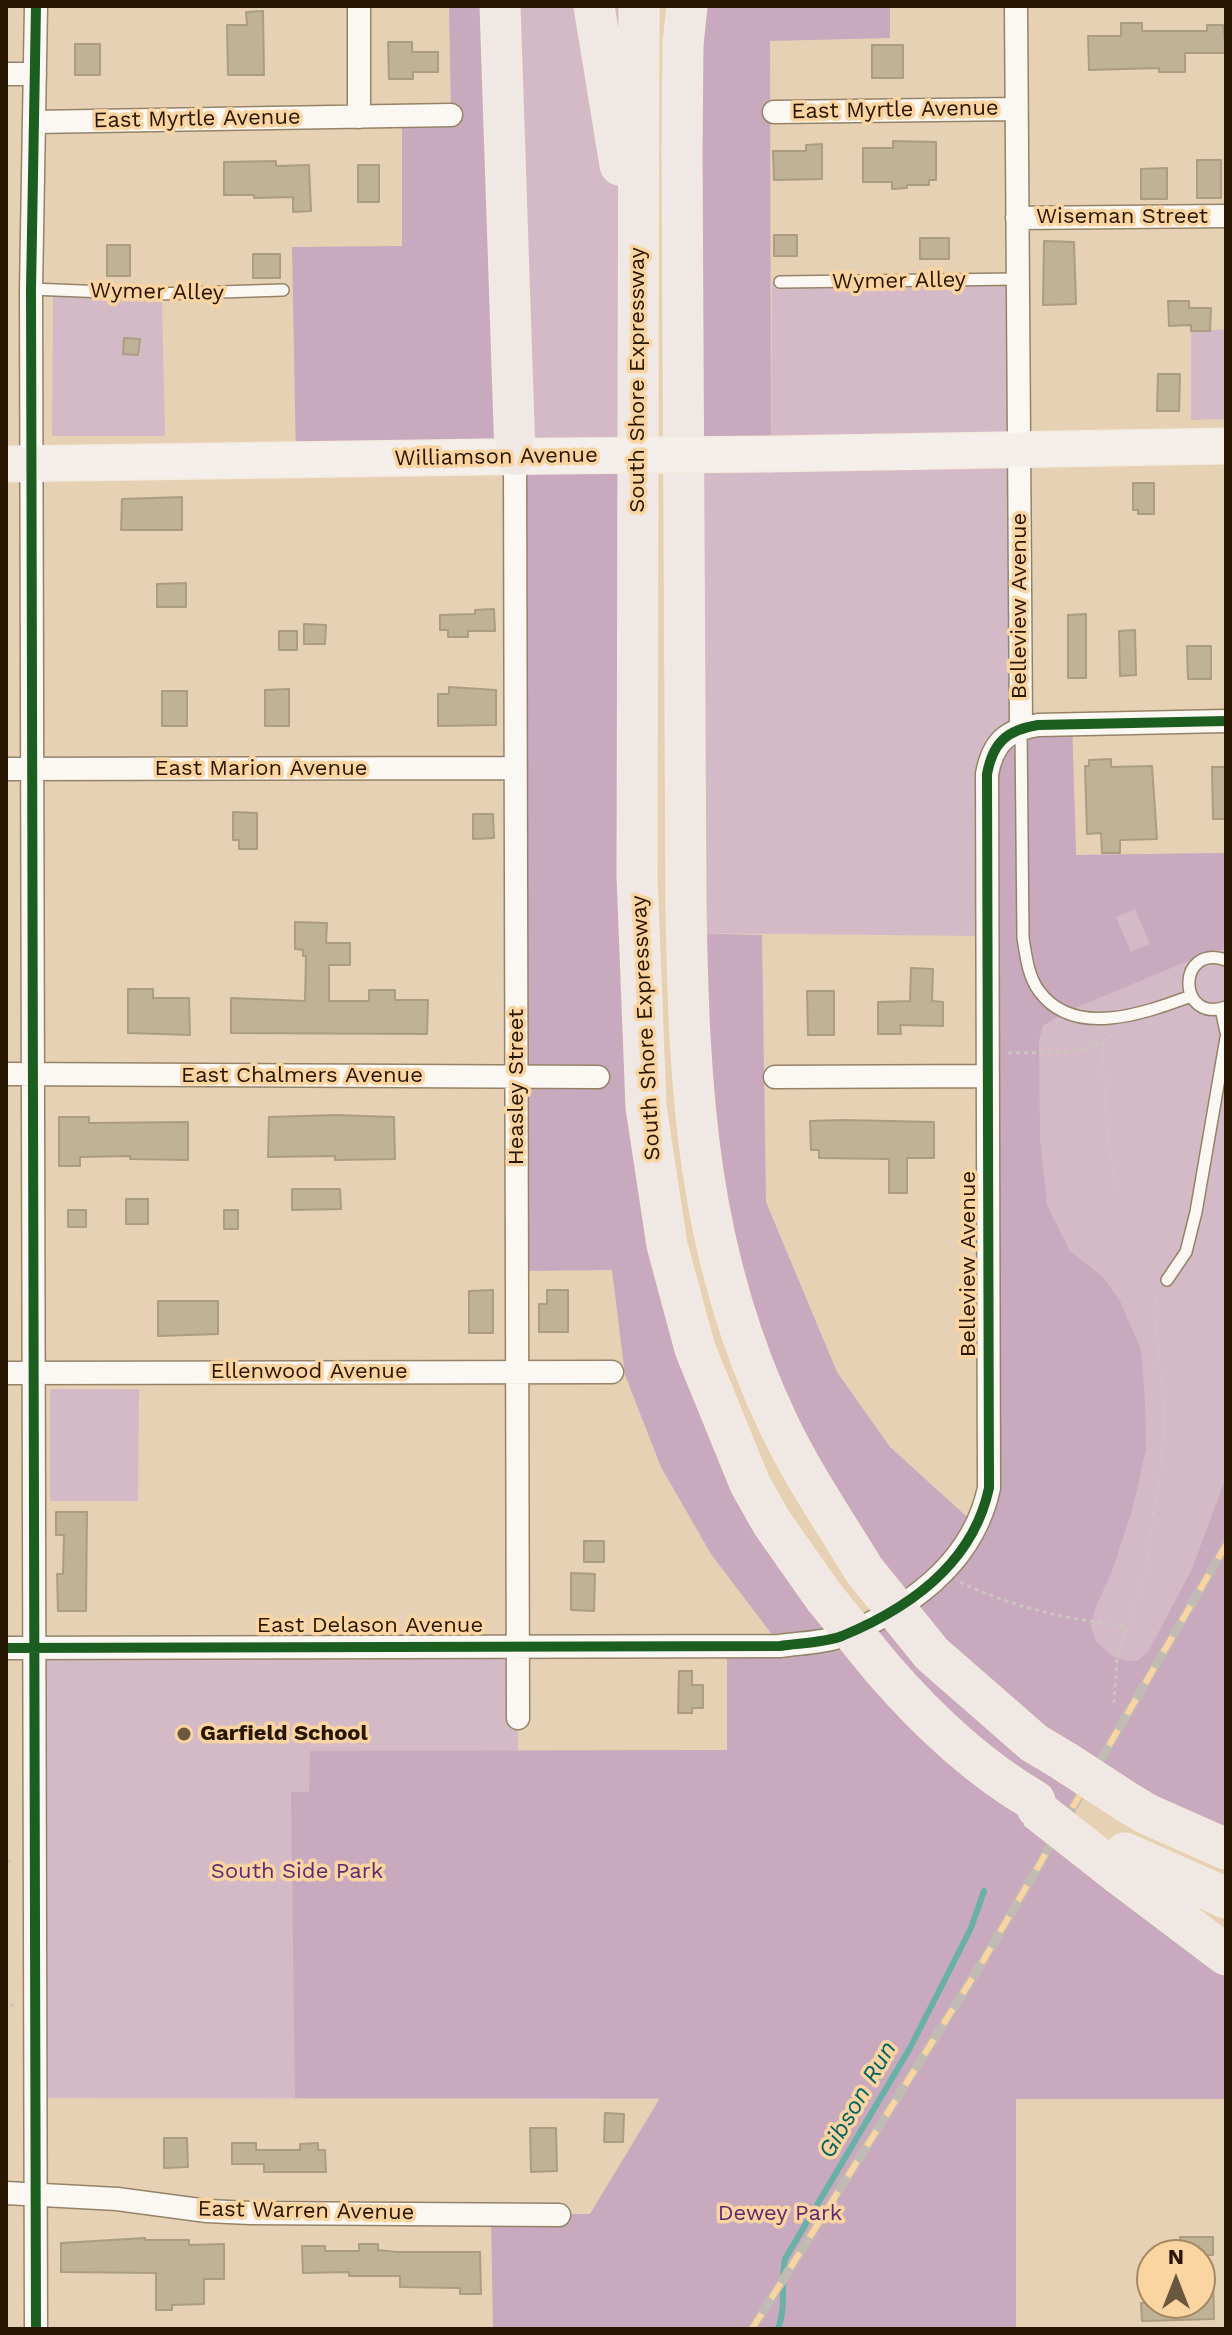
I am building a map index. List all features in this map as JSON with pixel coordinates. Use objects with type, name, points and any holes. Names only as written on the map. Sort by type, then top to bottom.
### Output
[{"type":"highway","points":[[500,6],[515,456]]},
{"type":"highway","points":[[594,6],[639,276]]},
{"type":"highway","name":"South Shore Expressway","points":[[639,6],[637,876],[645,1092],[658,1201],[680,1303],[712,1397],[750,1484],[772,1523],[824,1597],[882,1668],[954,1743],[1003,1783],[1122,1864],[1226,1898]]},
{"type":"highway","name":"South Shore Expressway","points":[[687,6],[683,44],[688,998],[699,1152],[706,1203],[726,1286],[756,1372],[797,1460],[864,1570],[932,1654],[1034,1743],[1147,1814],[1226,1849]]},
{"type":"highway","points":[[1122,1864],[1226,1955]]},
{"type":"main road","name":"Williamson Avenue","points":[[19,464],[1226,446]]},
{"type":"street","points":[[36,6],[31,289],[19,464],[32,769],[36,2329]]},
{"type":"street","points":[[359,6],[359,117]]},
{"type":"street","name":"Belleview Avenue","points":[[734,1646],[780,1646],[840,1637],[908,1602],[943,1572],[970,1540],[984,1509],[989,1488],[987,774],[995,747],[1021,728],[1016,6]]},
{"type":"street","points":[[6,74],[35,74]]},
{"type":"street","name":"East Myrtle Avenue","points":[[774,112],[1016,109]]},
{"type":"street","name":"East Myrtle Avenue","points":[[35,122],[451,115]]},
{"type":"street","name":"Wiseman Street","points":[[1017,218],[1226,216]]},
{"type":"street","name":"Heasley Street","points":[[515,456],[518,1718]]},
{"type":"street","points":[[1021,728],[1054,723],[1226,721]]},
{"type":"street","name":"East Marion Avenue","points":[[6,769],[515,768]]},
{"type":"street","name":"East Chalmers Avenue","points":[[6,1074],[598,1077]]},
{"type":"street","points":[[775,1077],[988,1076]]},
{"type":"street","name":"Ellenwood Avenue","points":[[6,1373],[612,1372]]},
{"type":"street","name":"East Delason Avenue","points":[[6,1648],[734,1646]]},
{"type":"street","name":"East Warren Avenue","points":[[6,2193],[117,2199],[207,2211],[250,2213],[559,2215]]},
{"type":"lane","name":"Wymer Alley","points":[[780,282],[1018,279]]},
{"type":"lane","name":"Wymer Alley","points":[[31,289],[157,294],[283,290]]},
{"type":"lane","points":[[1021,728],[1021,910],[1023,938],[1032,978],[1049,1002],[1065,1012],[1084,1017],[1116,1018],[1150,1011],[1191,996]]},
{"type":"lane","points":[[1226,960],[1213,957],[1197,964],[1188,979],[1191,996],[1204,1008],[1224,1008],[1226,1032]]},
{"type":"lane","points":[[1167,1280],[1186,1252],[1226,1038]]},
{"type":"path","points":[[1000,1053],[1089,1048],[1102,1043],[1115,1028],[1116,1018]]},
{"type":"path","points":[[1102,1043],[1107,1129],[1116,1188]]},
{"type":"path","points":[[1114,1703],[1117,1659],[1146,1566],[1161,1463],[1163,1395],[1154,1308],[1158,1292],[1167,1280]]},
{"type":"path","points":[[943,1572],[984,1594],[1017,1606],[1057,1617],[1128,1626]]},
{"type":"green space","name":"Dewey Park","points":[[449,6],[500,6],[515,456],[638,457],[641,1015],[695,1349],[851,1631],[895,1608],[738,1324],[687,933],[762,935],[766,1202],[837,1372],[890,1447],[977,1526],[995,747],[1072,723],[1076,855],[1226,853],[1226,949],[1212,951],[1065,1012],[1043,1026],[1039,1040],[1040,1140],[1047,1205],[1070,1251],[1103,1277],[1120,1301],[1141,1350],[1146,1449],[1133,1507],[1111,1574],[1095,1608],[1091,1627],[1096,1641],[1112,1656],[1137,1661],[1148,1652],[1192,1569],[1226,1477],[1226,1849],[1090,1778],[1060,1829],[1226,1955],[1226,2099],[1016,2099],[1016,2329],[493,2329],[491,2214],[590,2214],[660,2098],[295,2098],[291,1792],[309,1792],[310,1751],[727,1750],[727,1646],[780,1645],[711,1554],[661,1467],[625,1375],[612,1270],[517,1271],[514,457],[296,460],[292,247],[402,246],[402,116],[451,115]],"holes":[[[1135,909],[1150,944],[1131,952],[1116,917]]]},
{"type":"green space","points":[[500,6],[639,6],[638,457],[515,456]]},
{"type":"green space","points":[[687,6],[890,6],[890,38],[770,41],[771,454],[684,455]]},
{"type":"green space","name":"South Side Park","points":[[1018,279],[1021,727],[1072,723],[1076,855],[1226,853],[1226,1545],[983,1961],[660,2099],[35,2098],[34,1648],[518,1646],[518,1751],[783,1750],[840,1637],[978,1527],[987,936],[687,933],[684,455],[771,454],[772,282]]},
{"type":"green space","points":[[53,296],[162,302],[165,436],[52,436]]},
{"type":"green space","points":[[1226,329],[1226,419],[1191,420],[1191,331]]},
{"type":"green space","points":[[50,1389],[139,1389],[138,1501],[50,1501]]},
{"type":"building","points":[[263,11],[264,75],[228,75],[227,25],[247,25],[246,12]]},
{"type":"building","points":[[1121,23],[1142,23],[1142,31],[1207,31],[1207,25],[1223,25],[1226,53],[1185,53],[1185,72],[1159,72],[1159,68],[1089,70],[1088,36],[1121,36]]},
{"type":"building","points":[[388,42],[412,42],[412,52],[438,52],[438,72],[413,72],[413,79],[389,79]]},
{"type":"building","points":[[75,44],[100,44],[100,75],[75,75]]},
{"type":"building","points":[[872,45],[903,45],[903,78],[872,78]]},
{"type":"building","points":[[893,141],[936,142],[936,180],[929,180],[929,185],[892,189],[892,182],[863,182],[863,148],[893,148]]},
{"type":"building","points":[[822,144],[822,179],[774,180],[773,151],[806,151],[806,145]]},
{"type":"building","points":[[1197,160],[1221,160],[1221,198],[1197,198]]},
{"type":"building","points":[[276,161],[276,166],[309,165],[311,211],[293,212],[293,197],[224,195],[224,162]]},
{"type":"building","points":[[358,165],[379,165],[379,202],[358,202]]},
{"type":"building","points":[[1167,168],[1167,199],[1141,199],[1141,169]]},
{"type":"building","points":[[774,235],[797,235],[797,256],[774,256]]},
{"type":"building","points":[[920,238],[949,238],[949,259],[920,259]]},
{"type":"building","points":[[1044,241],[1074,242],[1076,304],[1043,305]]},
{"type":"building","points":[[107,245],[130,245],[130,276],[107,276]]},
{"type":"building","points":[[253,254],[280,254],[280,278],[253,278]]},
{"type":"building","points":[[1168,301],[1189,301],[1189,308],[1211,308],[1210,331],[1191,331],[1191,325],[1169,326]]},
{"type":"building","points":[[124,338],[140,339],[138,355],[123,354]]},
{"type":"building","points":[[1158,374],[1180,374],[1179,411],[1157,411]]},
{"type":"building","points":[[1133,483],[1154,483],[1154,514],[1138,514],[1138,510],[1133,510]]},
{"type":"building","points":[[182,497],[182,530],[121,530],[122,499]]},
{"type":"building","points":[[186,583],[186,607],[157,607],[157,584]]},
{"type":"building","points":[[494,609],[495,631],[468,631],[468,637],[448,637],[448,630],[440,630],[440,615],[475,614],[475,610]]},
{"type":"building","points":[[1086,614],[1086,678],[1068,678],[1068,615]]},
{"type":"building","points":[[304,624],[326,625],[325,644],[304,644]]},
{"type":"building","points":[[1135,630],[1136,675],[1120,676],[1119,631]]},
{"type":"building","points":[[279,631],[297,631],[297,650],[279,650]]},
{"type":"building","points":[[1187,646],[1211,646],[1211,679],[1188,679]]},
{"type":"building","points":[[449,687],[496,690],[496,725],[438,726],[438,694],[449,694]]},
{"type":"building","points":[[289,689],[289,726],[265,726],[265,690]]},
{"type":"building","points":[[162,691],[187,691],[187,726],[162,726]]},
{"type":"building","points":[[1111,759],[1111,767],[1152,766],[1157,839],[1120,840],[1120,853],[1102,853],[1101,833],[1087,834],[1085,766],[1089,766],[1089,760]]},
{"type":"building","points":[[1212,767],[1226,767],[1226,819],[1213,819]]},
{"type":"building","points":[[233,812],[257,813],[257,849],[239,849],[239,840],[233,840]]},
{"type":"building","points":[[473,814],[493,814],[494,838],[473,839]]},
{"type":"building","points":[[295,922],[327,923],[326,943],[350,943],[350,965],[329,965],[329,1001],[369,1001],[369,990],[395,990],[395,1000],[428,1000],[427,1034],[231,1033],[231,998],[305,1001],[306,956],[303,956],[303,950],[295,949]]},
{"type":"building","points":[[911,968],[933,969],[932,1001],[943,1002],[943,1026],[900,1025],[901,1034],[878,1034],[878,1002],[910,1001]]},
{"type":"building","points":[[128,989],[153,989],[153,998],[189,998],[190,1035],[128,1033]]},
{"type":"building","points":[[807,991],[834,991],[834,1035],[808,1035]]},
{"type":"building","points":[[59,1117],[89,1117],[89,1123],[188,1122],[188,1160],[80,1157],[80,1166],[59,1166]]},
{"type":"building","points":[[269,1117],[394,1117],[395,1159],[268,1157]]},
{"type":"building","points":[[810,1121],[934,1122],[934,1158],[907,1158],[907,1193],[889,1193],[889,1159],[819,1158],[819,1150],[811,1150]]},
{"type":"building","points":[[292,1189],[340,1189],[341,1209],[292,1210]]},
{"type":"building","points":[[126,1199],[148,1199],[148,1224],[126,1224]]},
{"type":"building","points":[[68,1210],[86,1210],[86,1227],[68,1227]]},
{"type":"building","points":[[224,1210],[238,1210],[238,1229],[224,1229]]},
{"type":"building","points":[[493,1290],[493,1333],[469,1333],[469,1291]]},
{"type":"building","points":[[547,1290],[568,1290],[568,1332],[539,1332],[539,1304],[547,1304]]},
{"type":"building","points":[[158,1301],[218,1301],[218,1334],[158,1336]]},
{"type":"building","points":[[56,1512],[87,1512],[86,1611],[58,1611],[57,1574],[63,1574],[64,1535],[56,1535]]},
{"type":"building","points":[[584,1541],[604,1541],[604,1562],[584,1562]]},
{"type":"building","points":[[571,1573],[595,1574],[594,1611],[571,1610]]},
{"type":"building","points":[[679,1671],[692,1671],[692,1685],[703,1685],[703,1708],[692,1708],[692,1713],[678,1713]]},
{"type":"building","points":[[605,2113],[624,2114],[623,2142],[604,2142]]},
{"type":"building","points":[[530,2128],[556,2128],[557,2171],[531,2172]]},
{"type":"building","points":[[164,2138],[187,2138],[188,2167],[164,2168]]},
{"type":"building","points":[[232,2143],[256,2143],[256,2150],[300,2150],[300,2144],[318,2143],[318,2150],[325,2150],[326,2172],[264,2172],[264,2164],[232,2164]]},
{"type":"building","points":[[1180,2237],[1213,2237],[1213,2239]]},
{"type":"building","points":[[145,2238],[189,2240],[189,2245],[224,2244],[224,2279],[204,2279],[204,2304],[172,2305],[172,2310],[156,2310],[156,2273],[61,2272],[61,2243]]},
{"type":"building","points":[[359,2244],[378,2244],[378,2250],[396,2252],[480,2252],[481,2294],[460,2294],[460,2288],[400,2287],[400,2276],[349,2276],[349,2272],[303,2273],[302,2246],[325,2246],[325,2251],[359,2251]]},
{"type":"building","points":[[1142,2319],[1214,2319],[1142,2321]]},
{"type":"waterway","name":"Gibson Run","points":[[778,2329],[785,2259],[910,2048],[971,1928],[984,1891]]},
{"type":"railway","points":[[752,2329],[983,1961],[1226,1545]]},
{"type":"cycle path","points":[[36,6],[31,289],[36,2329]]},
{"type":"cycle path","points":[[6,1648],[780,1646],[842,1636],[914,1597],[935,1580],[969,1539],[981,1515],[989,1488],[987,774],[993,754],[1010,734],[1038,725],[1226,721]]},
{"type":"place","name":"Garfield School","points":[[184,1734]]}]
